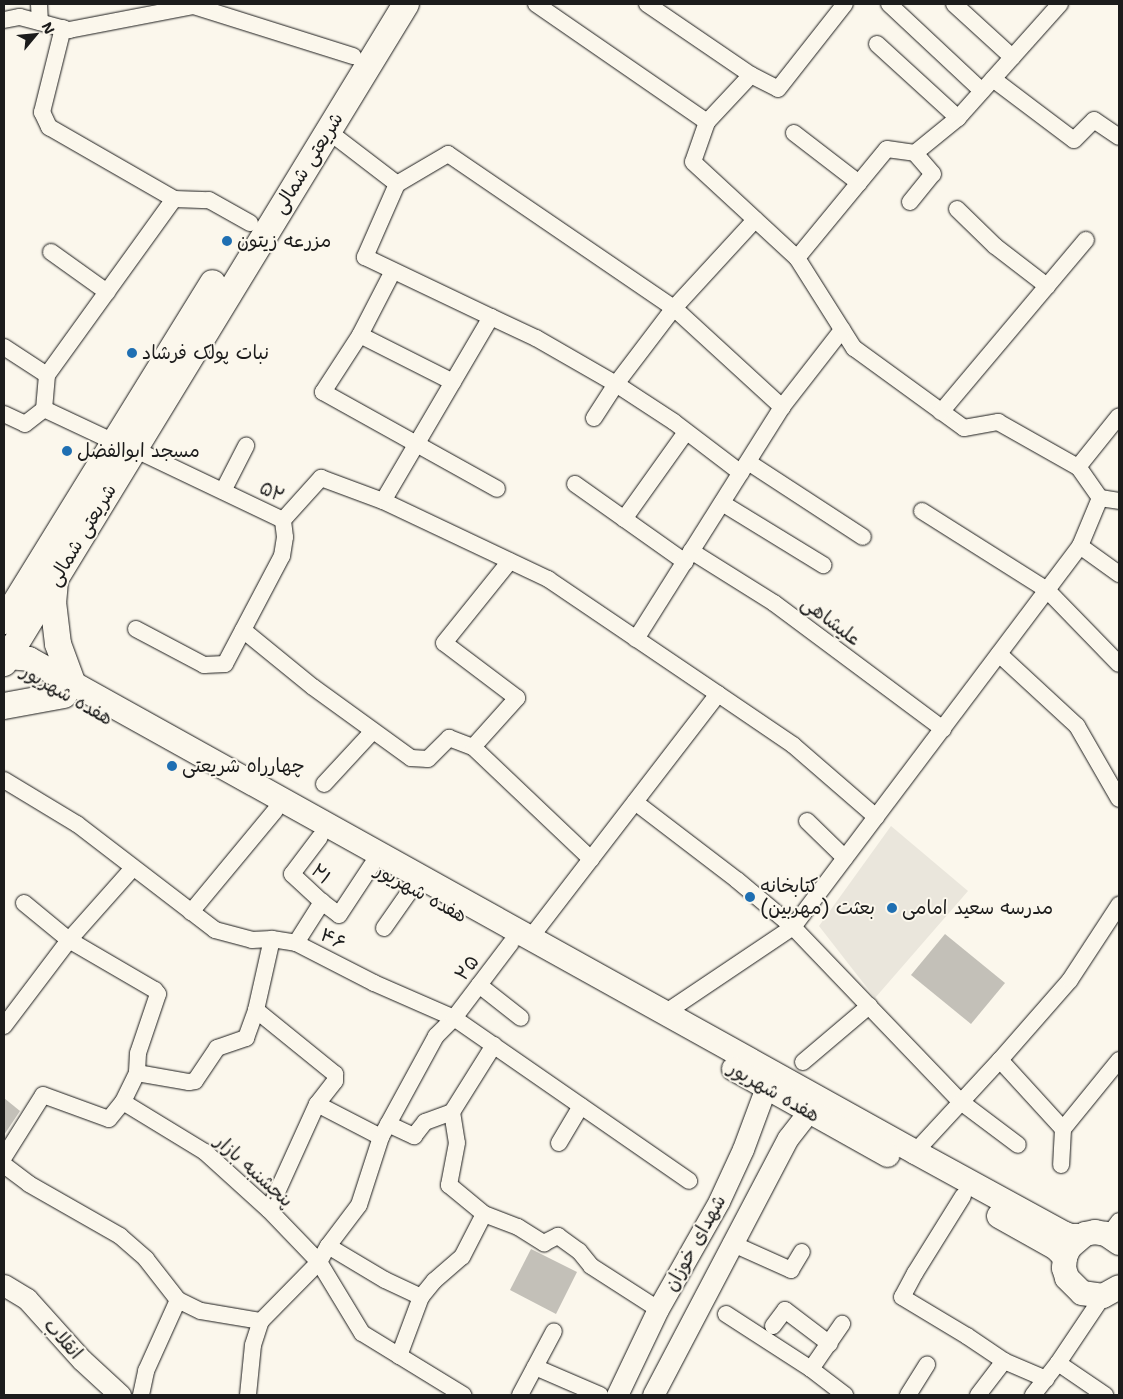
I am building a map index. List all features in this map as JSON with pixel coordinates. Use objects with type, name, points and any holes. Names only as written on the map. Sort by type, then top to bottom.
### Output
[{"type":"main road","name":"شریعتی شمالی","points":[[5,658],[55,581],[124,446],[250,223],[385,4]]},
{"type":"main road","name":"شریعتی شمالی","points":[[6,615],[124,446],[328,131],[406,4]]},
{"type":"main road","points":[[4,706],[68,688],[58,644],[53,602],[55,581]]},
{"type":"main road","name":"هفده شهریور","points":[[5,658],[29,658],[68,688],[275,811],[372,866],[412,888],[665,1013],[1065,1234],[1082,1236],[1095,1232],[1116,1233]]},
{"type":"main road","name":"هفده شهریور","points":[[68,688],[521,941],[808,1112],[964,1196],[1056,1248],[1065,1257]]},
{"type":"main road","points":[[1082,1236],[1069,1248],[1065,1257],[1067,1278],[1073,1287],[1092,1296],[1115,1290]]},
{"type":"street","points":[[39,4],[40,22]]},
{"type":"street","points":[[536,4],[707,122]]},
{"type":"street","points":[[647,4],[751,75],[778,89],[845,4]]},
{"type":"street","points":[[889,4],[982,91]]},
{"type":"street","points":[[954,4],[1012,57]]},
{"type":"street","points":[[915,154],[958,118],[1060,4]]},
{"type":"street","points":[[4,20],[20,17],[69,30],[194,6],[353,56]]},
{"type":"street","points":[[63,28],[42,112],[49,127],[174,199],[209,200],[250,223]]},
{"type":"street","points":[[877,44],[958,118]]},
{"type":"street","points":[[751,75],[707,122],[693,162],[797,258],[854,348],[964,428],[998,422],[1078,467],[1100,498],[1119,501]]},
{"type":"street","points":[[993,79],[1074,140],[1094,120],[1119,136]]},
{"type":"street","points":[[328,131],[397,184]]},
{"type":"street","points":[[794,133],[858,183]]},
{"type":"street","points":[[797,258],[887,148],[915,154],[933,174],[910,202]]},
{"type":"street","points":[[782,407],[674,308],[448,154],[397,184],[365,257],[536,338],[616,384],[686,432],[863,537]]},
{"type":"street","points":[[4,414],[24,424],[44,409],[47,375],[174,199]]},
{"type":"street","points":[[957,209],[995,246],[1047,286]]},
{"type":"street","points":[[594,418],[616,384],[674,308],[755,220]]},
{"type":"street","points":[[941,412],[1086,240]]},
{"type":"street","points":[[51,252],[107,292]]},
{"type":"street","points":[[393,271],[360,335],[323,392],[497,490]]},
{"type":"street","points":[[491,317],[383,501],[548,579],[793,745],[876,817]]},
{"type":"street","points":[[636,639],[782,407],[842,330]]},
{"type":"street","points":[[360,335],[453,382]]},
{"type":"street","points":[[4,347],[47,375]]},
{"type":"street","name":"۵۲","points":[[44,409],[283,520],[321,478],[383,501]]},
{"type":"street","points":[[1078,467],[1119,416]]},
{"type":"street","points":[[624,520],[686,432]]},
{"type":"street","points":[[223,492],[246,446]]},
{"type":"street","name":"علیشاهی","points":[[575,484],[624,520],[774,603],[943,729]]},
{"type":"street","points":[[665,1013],[794,927],[1080,546],[1100,498]]},
{"type":"street","points":[[722,503],[824,565]]},
{"type":"street","points":[[922,511],[1046,590],[1119,664]]},
{"type":"street","points":[[136,629],[204,666],[225,664],[282,556],[285,537],[283,520]]},
{"type":"street","points":[[1080,546],[1119,574]]},
{"type":"street","points":[[474,747],[517,698],[444,643],[510,561]]},
{"type":"street","points":[[243,630],[313,687],[411,758],[428,759],[449,738],[474,747],[591,859]]},
{"type":"street","points":[[999,654],[1077,726],[1119,799]]},
{"type":"street","name":"۲۵","points":[[261,1321],[319,1262],[328,1246],[359,1205],[384,1131],[436,1036],[454,1018],[479,985],[521,941],[591,859],[718,694]]},
{"type":"street","points":[[324,784],[373,731]]},
{"type":"street","points":[[4,780],[77,824],[133,868],[69,940],[6,1019]]},
{"type":"street","points":[[635,802],[737,880],[794,927],[961,1102],[1018,1145]]},
{"type":"street","points":[[191,912],[275,811]]},
{"type":"street","points":[[807,822],[845,858]]},
{"type":"street","name":"۲۱","points":[[296,943],[322,902],[292,874],[320,836]]},
{"type":"street","points":[[322,902],[340,915],[372,866]]},
{"type":"street","name":"۴۶","points":[[133,868],[216,930],[252,940],[272,939],[296,943],[374,983],[454,1018],[689,1181]]},
{"type":"street","points":[[384,928],[412,888]]},
{"type":"street","points":[[4,1157],[43,1095],[109,1119],[124,1102],[137,1073],[138,1053],[158,994],[155,990],[69,940],[24,903]]},
{"type":"street","points":[[914,1152],[1000,1060],[1070,980],[1119,905]]},
{"type":"street","points":[[137,1073],[189,1082],[195,1081],[217,1048],[246,1038],[256,1010],[272,939]]},
{"type":"street","points":[[479,985],[520,1018]]},
{"type":"street","points":[[803,1062],[869,1006]]},
{"type":"street","points":[[256,1010],[335,1074],[335,1081],[317,1104],[270,1210]]},
{"type":"street","points":[[317,1104],[384,1131],[414,1136],[425,1122],[452,1112],[494,1045]]},
{"type":"street","points":[[1000,1060],[1062,1129]]},
{"type":"street","points":[[1061,1165],[1062,1129],[1119,1060]]},
{"type":"street","name":"شهدای خوزان","points":[[617,1395],[658,1309],[720,1201],[743,1149],[766,1087]]},
{"type":"street","name":"پنجشنبه بازار","points":[[124,1102],[205,1152],[270,1210],[319,1262],[362,1333],[462,1395]]},
{"type":"street","points":[[560,1143],[581,1106]]},
{"type":"street","points":[[452,1112],[457,1143],[449,1185],[484,1214],[518,1227],[544,1244],[558,1236],[579,1251],[591,1266],[658,1309]]},
{"type":"street","name":"شهدای خوزان","points":[[653,1395],[772,1166],[788,1138],[808,1112]]},
{"type":"street","points":[[743,1149],[772,1166]]},
{"type":"street","points":[[4,1165],[29,1184],[120,1236],[146,1259],[178,1300],[201,1311],[261,1321],[253,1345],[248,1395]]},
{"type":"street","points":[[964,1196],[902,1297],[967,1336],[1004,1361],[1046,1379]]},
{"type":"street","points":[[399,1356],[421,1297],[434,1281],[462,1257],[484,1214]]},
{"type":"street","points":[[731,1243],[790,1270],[802,1252]]},
{"type":"street","points":[[328,1246],[385,1280],[421,1297]]},
{"type":"street","name":"انقلاب","points":[[4,1285],[27,1299],[112,1393]]},
{"type":"street","points":[[1033,1395],[1115,1290]]},
{"type":"street","points":[[141,1395],[146,1371],[178,1300]]},
{"type":"street","points":[[773,1326],[785,1310],[830,1344]]},
{"type":"street","points":[[726,1314],[811,1369],[844,1395]]},
{"type":"street","points":[[811,1369],[842,1324]]},
{"type":"street","points":[[520,1395],[554,1331]]},
{"type":"street","points":[[978,1395],[1004,1361]]},
{"type":"street","points":[[1058,1363],[1104,1395]]},
{"type":"street","points":[[908,1395],[927,1364]]},
{"type":"street","points":[[535,1367],[600,1395]]},
{"type":"shaded area","name":"مدرسه سعید امامی","points":[[891,826],[968,891],[875,998],[819,926]]},
{"type":"building","points":[[945,934],[1005,983],[971,1024],[911,975]]},
{"type":"building","points":[[4,1098],[20,1111],[4,1135]]},
{"type":"building","points":[[531,1249],[577,1272],[556,1314],[510,1290]]},
{"type":"place","name":"مزرعه زیتون","points":[[227,241]]},
{"type":"place","name":"نبات پولک فرشاد","points":[[132,353]]},
{"type":"place","name":"مسجد ابوالفضل","points":[[67,451]]},
{"type":"place","name":"چهارراه شریعتی","points":[[172,766]]},
{"type":"place","name":"کتابخانه بعثت (مهربین)","points":[[750,897]]},
{"type":"place","name":"مدرسه سعید امامی","points":[[892,908]]}]
